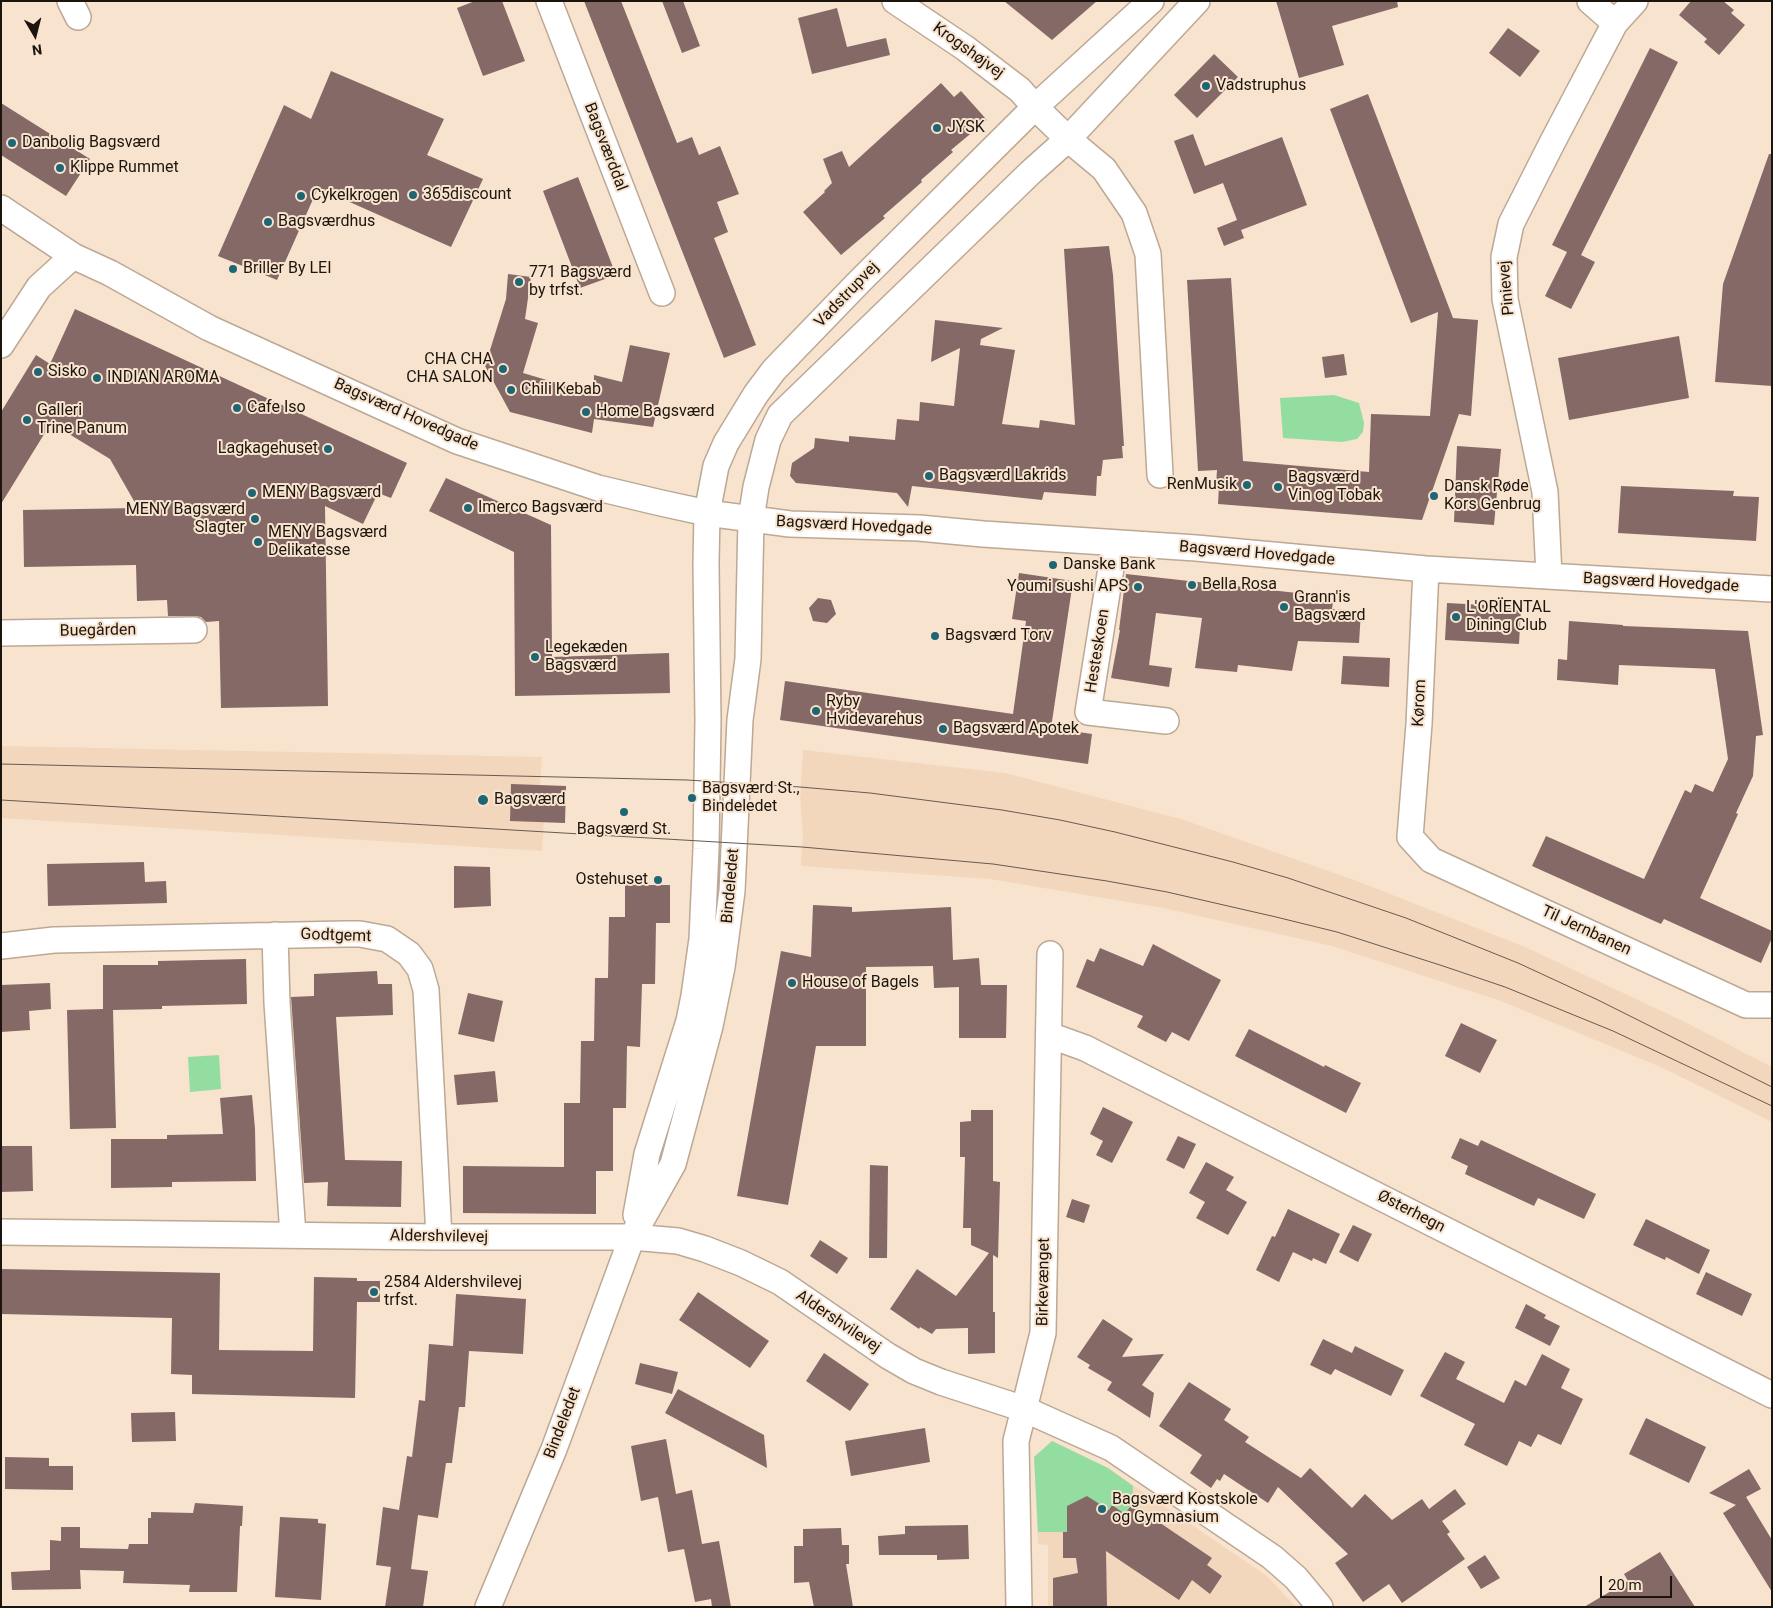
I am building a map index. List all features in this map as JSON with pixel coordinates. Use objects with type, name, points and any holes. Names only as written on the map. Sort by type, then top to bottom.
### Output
[{"type":"street","name":"Bagsværddal","points":[[549,1],[662,293]]},
{"type":"street","name":"Vadstrupvej","points":[[708,513],[716,466],[726,444],[739,418],[774,370],[859,282],[1035,108],[1151,1]]},
{"type":"street","points":[[752,519],[756,487],[768,440],[780,415],[1031,172],[1068,139],[1197,1]]},
{"type":"street","points":[[1590,1],[1615,23]]},
{"type":"street","name":"Pinievej","points":[[1549,576],[1545,492],[1505,298],[1504,257],[1511,224],[1615,23],[1635,1]]},
{"type":"street","name":"Krogshøjvej","points":[[909,5],[1020,90],[1035,108]]},
{"type":"street","points":[[1035,108],[1104,169],[1134,213],[1148,254],[1160,475]]},
{"type":"street","name":"Bagsværd Hovedgade","points":[[1,208],[73,256],[110,273],[209,328],[456,441],[598,488],[653,502],[708,513],[790,524],[919,528],[1196,548],[1426,569],[1772,589]]},
{"type":"street","points":[[1,345],[38,287],[73,256]]},
{"type":"street","name":"Bindeledet","points":[[632,1237],[647,1154],[689,1021],[702,939],[706,849],[708,720],[706,564],[708,513]]},
{"type":"street","name":"Bindeledet","points":[[488,1607],[554,1449],[632,1237],[673,1164],[710,1026],[722,967],[734,872],[740,720],[748,659],[752,519]]},
{"type":"street","name":"Hesteskoen","points":[[1114,543],[1088,712],[1166,721]]},
{"type":"street","name":"Kørom","points":[[1410,837],[1419,724],[1426,569]]},
{"type":"street","name":"Buegården","points":[[1,633],[194,630]]},
{"type":"street","name":"Til Jernbanen","points":[[1410,837],[1431,860],[1746,1005],[1772,1005]]},
{"type":"street","name":"Godtgemt","points":[[1,946],[54,940],[275,935],[360,934],[387,939],[409,954],[420,969],[426,990],[439,1237]]},
{"type":"street","points":[[275,935],[277,1003],[293,1235]]},
{"type":"street","name":"Birkevænget","points":[[1019,1607],[1016,1440],[1043,1333],[1050,954]]},
{"type":"street","name":"Østerhegn","points":[[1049,1035],[1085,1048],[1772,1395]]},
{"type":"street","name":"Aldershvilevej","points":[[1,1232],[439,1237],[632,1237],[678,1241],[705,1249],[780,1282],[888,1356],[914,1370],[941,1382],[1024,1409],[1111,1448],[1272,1557],[1296,1578],[1320,1607]]},
{"type":"shaded area","points":[[1,746],[542,757],[540,785],[544,821],[542,851],[1,818]]},
{"type":"shaded area","points":[[803,750],[1005,773],[1181,819],[1357,881],[1525,947],[1685,1022],[1772,1067],[1772,1122],[1663,1068],[1501,1001],[1332,946],[1163,908],[990,879],[801,866],[803,836],[800,796]]},
{"type":"shaded area","name":"Bagsværd Kostskole og Gymnasium","points":[[1052,1441],[1108,1468],[1267,1576],[1296,1607],[1048,1607],[1048,1545],[1038,1544],[1034,1457]]},
{"type":"green space","points":[[1334,395],[1359,403],[1364,423],[1363,432],[1357,439],[1342,442],[1283,438],[1280,398]]},
{"type":"green space","points":[[219,1055],[221,1089],[190,1092],[188,1057]]},
{"type":"green space","points":[[1052,1441],[1108,1468],[1133,1486],[1132,1504],[1125,1514],[1112,1505],[1109,1510],[1087,1496],[1067,1532],[1038,1532],[1034,1457]]},
{"type":"building","points":[[475,1],[502,1],[525,61],[483,76],[457,8]]},
{"type":"building","points":[[584,1],[621,1],[677,143],[692,137],[699,155],[720,146],[739,194],[717,202],[728,232],[714,238],[756,345],[724,358]]},
{"type":"building","points":[[662,1],[683,1],[700,46],[682,53]]},
{"type":"building","points":[[1004,1],[1097,1],[1052,40]]},
{"type":"building","points":[[1276,1],[1397,1],[1398,7],[1332,26],[1344,65],[1299,78]]},
{"type":"building","points":[[1691,1],[1723,1],[1734,10],[1731,13],[1745,25],[1719,55],[1704,42],[1707,39],[1679,15]]},
{"type":"building","points":[[837,8],[847,47],[886,38],[890,55],[812,74],[798,18]]},
{"type":"building","points":[[1508,28],[1540,51],[1520,77],[1489,53]]},
{"type":"building","points":[[1650,48],[1678,62],[1581,255],[1595,262],[1571,309],[1545,296],[1567,252],[1552,245]]},
{"type":"building","name":"Vadstruphus","points":[[1214,54],[1238,77],[1197,118],[1174,95]]},
{"type":"building","points":[[331,71],[444,119],[427,155],[483,179],[451,247],[318,188],[277,280],[218,256],[284,105],[311,119]]},
{"type":"building","points":[[941,83],[954,97],[961,91],[987,120],[951,150],[953,152],[883,216],[885,218],[841,255],[803,212],[832,183],[823,159],[842,151],[849,167]]},
{"type":"building","points":[[1368,94],[1453,318],[1478,320],[1471,416],[1459,414],[1422,520],[1218,504],[1219,485],[1216,485],[1217,470],[1198,471],[1187,280],[1231,278],[1243,461],[1369,472],[1371,414],[1430,416],[1438,312],[1411,323],[1330,109]]},
{"type":"building","points":[[1,103],[90,159],[66,196],[1,155]]},
{"type":"building","points":[[1193,134],[1205,166],[1282,137],[1307,205],[1241,230],[1244,238],[1224,246],[1217,228],[1237,220],[1223,183],[1194,194],[1174,141]]},
{"type":"building","points":[[1769,154],[1772,154],[1772,386],[1715,382],[1723,284]]},
{"type":"building","points":[[578,177],[616,275],[580,288],[543,191]]},
{"type":"building","points":[[1109,246],[1113,275],[1124,446],[1122,446],[1123,458],[1103,460],[1101,476],[1097,476],[1096,496],[1044,492],[1042,500],[912,486],[908,507],[897,493],[796,483],[790,476],[792,463],[814,448],[815,438],[849,442],[849,436],[895,440],[897,419],[919,421],[920,402],[954,406],[960,348],[931,362],[935,320],[1003,328],[981,339],[980,345],[1015,350],[1002,424],[1039,428],[1040,420],[1075,425],[1064,249]]},
{"type":"building","points":[[508,274],[531,277],[525,319],[538,323],[523,373],[594,394],[594,375],[622,382],[630,345],[670,353],[653,427],[594,419],[592,433],[510,412],[485,366],[506,299]]},
{"type":"building","points":[[75,309],[407,463],[391,498],[378,493],[363,524],[325,506],[328,706],[221,708],[219,621],[206,622],[201,617],[194,616],[168,616],[167,600],[137,601],[136,565],[24,567],[23,510],[138,508],[110,459],[51,423],[1,504],[1,412],[36,355],[50,364]]},
{"type":"building","points":[[1679,336],[1689,398],[1569,420],[1558,358]]},
{"type":"building","points":[[1344,354],[1347,375],[1325,378],[1322,357]]},
{"type":"building","points":[[1457,446],[1501,449],[1494,525],[1454,522]]},
{"type":"building","points":[[446,478],[551,525],[552,657],[669,653],[670,693],[515,696],[514,552],[429,511]]},
{"type":"building","points":[[1621,486],[1734,491],[1733,496],[1759,497],[1756,541],[1618,533]]},
{"type":"building","points":[[1019,573],[1073,581],[1051,728],[1092,734],[1088,764],[780,720],[785,681],[1013,714],[1026,621],[1012,619]]},
{"type":"building","points":[[1126,574],[1306,594],[1305,599],[1333,602],[1332,609],[1361,611],[1359,643],[1298,641],[1292,671],[1238,665],[1237,672],[1195,668],[1202,618],[1156,613],[1149,665],[1172,668],[1169,687],[1111,678],[1120,630]]},
{"type":"building","points":[[818,598],[831,600],[836,614],[827,623],[813,621],[809,608]]},
{"type":"building","points":[[1447,603],[1521,607],[1519,644],[1445,640]]},
{"type":"building","points":[[1569,621],[1623,626],[1748,631],[1763,735],[1756,736],[1753,776],[1700,898],[1772,931],[1772,938],[1761,963],[1664,919],[1661,924],[1532,866],[1546,836],[1644,879],[1685,790],[1691,793],[1695,784],[1713,792],[1728,759],[1715,669],[1619,665],[1618,685],[1557,680],[1558,659],[1567,660]]},
{"type":"building","points":[[1343,656],[1390,658],[1389,687],[1341,684]]},
{"type":"building","points":[[511,784],[566,786],[565,823],[510,821]]},
{"type":"building","points":[[144,862],[145,882],[166,881],[167,903],[48,906],[47,864]]},
{"type":"building","points":[[454,866],[490,867],[491,906],[454,908]]},
{"type":"building","points":[[625,885],[670,885],[670,923],[656,923],[655,984],[642,984],[640,1047],[627,1046],[626,1108],[613,1108],[613,1171],[596,1171],[596,1214],[463,1213],[463,1166],[564,1167],[564,1103],[580,1103],[581,1041],[594,1041],[595,978],[608,978],[609,917],[625,917]]},
{"type":"building","points":[[813,905],[852,907],[852,912],[951,907],[953,960],[979,958],[981,985],[1007,985],[1006,1038],[959,1038],[959,987],[934,988],[933,966],[866,967],[866,1046],[816,1046],[788,1205],[737,1196],[781,951],[811,957]]},
{"type":"building","points":[[1153,944],[1221,980],[1189,1041],[1172,1032],[1166,1042],[1137,1027],[1143,1016],[1076,987],[1087,959],[1094,962],[1100,948],[1143,966]]},
{"type":"building","points":[[246,959],[247,1004],[162,1006],[162,1009],[113,1010],[116,1128],[70,1129],[67,1010],[103,1009],[103,965],[158,965],[158,961]]},
{"type":"building","points":[[377,971],[378,984],[392,984],[393,1015],[336,1017],[345,1160],[402,1161],[401,1207],[327,1206],[328,1182],[304,1183],[291,997],[314,996],[314,974]]},
{"type":"building","points":[[50,983],[51,1009],[29,1011],[30,1030],[1,1032],[1,985]]},
{"type":"building","points":[[468,993],[503,1001],[494,1042],[458,1034]]},
{"type":"building","points":[[1461,1023],[1497,1040],[1480,1073],[1445,1056]]},
{"type":"building","points":[[1249,1029],[1324,1067],[1325,1065],[1361,1083],[1346,1113],[1235,1056]]},
{"type":"building","points":[[495,1071],[498,1102],[457,1105],[454,1075]]},
{"type":"building","points":[[252,1095],[256,1181],[172,1182],[172,1187],[111,1188],[111,1139],[167,1139],[167,1135],[223,1134],[220,1098]]},
{"type":"building","points":[[1103,1107],[1133,1122],[1112,1163],[1096,1155],[1103,1141],[1090,1134]]},
{"type":"building","points":[[971,1110],[993,1110],[993,1181],[1000,1182],[998,1258],[993,1255],[995,1353],[968,1354],[968,1328],[936,1329],[932,1334],[920,1327],[919,1329],[890,1309],[917,1269],[956,1296],[989,1253],[971,1245],[971,1228],[963,1228],[965,1157],[960,1157],[960,1122],[971,1121]]},
{"type":"building","points":[[1178,1136],[1196,1144],[1184,1169],[1166,1160]]},
{"type":"building","points":[[1460,1138],[1478,1146],[1481,1140],[1596,1194],[1584,1219],[1538,1198],[1534,1206],[1465,1174],[1468,1166],[1451,1158]]},
{"type":"building","points":[[1,1146],[32,1146],[33,1191],[1,1192]]},
{"type":"building","points":[[1206,1162],[1234,1177],[1226,1190],[1247,1202],[1228,1235],[1196,1218],[1205,1202],[1189,1193]]},
{"type":"building","points":[[870,1165],[888,1166],[887,1258],[869,1258]]},
{"type":"building","points":[[1072,1199],[1090,1205],[1084,1223],[1066,1217]]},
{"type":"building","points":[[1288,1209],[1340,1234],[1326,1264],[1313,1258],[1312,1261],[1293,1252],[1279,1282],[1256,1270],[1272,1236],[1275,1237]]},
{"type":"building","points":[[1646,1219],[1710,1250],[1699,1274],[1666,1257],[1665,1260],[1633,1245]]},
{"type":"building","points":[[1353,1225],[1372,1234],[1358,1262],[1339,1252]]},
{"type":"building","points":[[820,1240],[848,1258],[837,1274],[810,1256]]},
{"type":"building","points":[[1,1269],[220,1273],[219,1350],[313,1351],[314,1277],[357,1278],[357,1281],[380,1281],[380,1302],[357,1302],[355,1398],[192,1394],[192,1375],[171,1374],[172,1318],[1,1314]]},
{"type":"building","points":[[1706,1272],[1752,1294],[1742,1316],[1696,1294]]},
{"type":"building","points":[[698,1292],[769,1341],[750,1368],[679,1320]]},
{"type":"building","points":[[456,1294],[526,1299],[523,1354],[469,1351],[465,1407],[459,1407],[452,1463],[446,1463],[438,1518],[418,1515],[411,1569],[428,1571],[423,1607],[385,1607],[391,1567],[376,1565],[383,1507],[399,1510],[407,1456],[412,1457],[419,1400],[425,1401],[429,1344],[453,1346]]},
{"type":"building","points":[[1526,1304],[1546,1315],[1544,1318],[1560,1326],[1550,1346],[1515,1328]]},
{"type":"building","points":[[1103,1319],[1133,1339],[1122,1357],[1164,1354],[1142,1385],[1154,1393],[1150,1418],[1107,1390],[1112,1382],[1088,1368],[1090,1365],[1077,1357]]},
{"type":"building","points":[[1323,1339],[1352,1353],[1355,1346],[1404,1370],[1391,1396],[1335,1369],[1331,1375],[1310,1365]]},
{"type":"building","points":[[1445,1352],[1465,1362],[1456,1379],[1504,1403],[1515,1380],[1526,1386],[1542,1354],[1570,1369],[1561,1388],[1583,1399],[1561,1445],[1538,1434],[1531,1447],[1519,1441],[1507,1466],[1464,1445],[1475,1424],[1420,1396]]},
{"type":"building","points":[[824,1353],[869,1384],[850,1411],[806,1381]]},
{"type":"building","points":[[640,1363],[678,1372],[672,1394],[635,1384]]},
{"type":"building","points":[[1189,1382],[1231,1409],[1224,1420],[1249,1437],[1245,1442],[1301,1478],[1310,1468],[1352,1508],[1365,1494],[1392,1520],[1422,1499],[1429,1509],[1455,1489],[1466,1504],[1442,1521],[1450,1532],[1447,1534],[1465,1559],[1402,1603],[1389,1584],[1363,1602],[1335,1563],[1348,1554],[1278,1487],[1268,1503],[1224,1474],[1220,1481],[1217,1479],[1211,1488],[1190,1473],[1202,1455],[1159,1426]]},
{"type":"building","points":[[678,1389],[764,1435],[767,1468],[665,1413]]},
{"type":"building","points":[[175,1412],[176,1441],[132,1442],[131,1413]]},
{"type":"building","points":[[1646,1418],[1706,1447],[1689,1483],[1629,1454]]},
{"type":"building","points":[[925,1428],[930,1462],[851,1476],[845,1441]]},
{"type":"building","points":[[666,1439],[676,1494],[692,1490],[702,1544],[719,1541],[731,1607],[712,1607],[711,1599],[695,1602],[684,1549],[668,1552],[658,1497],[641,1501],[631,1446]]},
{"type":"building","points":[[5,1457],[49,1458],[49,1466],[73,1466],[73,1490],[5,1489]]},
{"type":"building","points":[[1749,1469],[1761,1489],[1746,1497],[1772,1540],[1772,1592],[1723,1513],[1736,1505],[1709,1493]]},
{"type":"building","points":[[1087,1496],[1109,1510],[1112,1505],[1125,1514],[1132,1504],[1212,1558],[1207,1565],[1222,1576],[1210,1594],[1192,1580],[1179,1600],[1106,1551],[1107,1607],[1053,1607],[1053,1578],[1078,1573],[1076,1558],[1063,1558],[1063,1532],[1067,1532],[1067,1506]]},
{"type":"building","points":[[195,1503],[243,1506],[242,1526],[240,1526],[237,1592],[189,1592],[190,1585],[123,1583],[124,1571],[80,1570],[81,1589],[12,1590],[11,1572],[50,1570],[50,1540],[61,1541],[61,1527],[80,1527],[80,1548],[128,1549],[129,1544],[148,1544],[148,1518],[151,1518],[151,1512],[193,1513]]},
{"type":"building","points":[[280,1517],[318,1519],[318,1523],[326,1524],[321,1600],[275,1597]]},
{"type":"building","points":[[968,1525],[969,1559],[937,1560],[937,1555],[879,1555],[878,1536],[905,1534],[905,1526]]},
{"type":"building","points":[[841,1528],[842,1545],[849,1545],[849,1564],[846,1564],[853,1607],[814,1607],[809,1582],[794,1583],[794,1546],[803,1546],[803,1529]]},
{"type":"building","points":[[1660,1552],[1695,1607],[1584,1607],[1628,1581],[1624,1574]]},
{"type":"building","points":[[1485,1555],[1500,1578],[1481,1589],[1467,1567]]},
{"type":"tram line","points":[[1,764],[687,780],[870,793],[1002,810],[1060,820],[1233,862],[1288,878],[1406,918],[1518,963],[1598,1000],[1772,1087]]},
{"type":"tram line","points":[[1,800],[802,847],[993,864],[1107,881],[1167,892],[1337,932],[1443,966],[1505,987],[1613,1031],[1772,1106]]},
{"type":"place","name":"Vadstruphus","points":[[1206,86]]},
{"type":"place","name":"JYSK","points":[[937,128]]},
{"type":"place","name":"Danbolig Bagsværd","points":[[12,143]]},
{"type":"place","name":"Klippe Rummet","points":[[60,168]]},
{"type":"place","name":"365discount","points":[[413,195]]},
{"type":"place","name":"Cykelkrogen","points":[[301,196]]},
{"type":"place","name":"Bagsværdhus","points":[[268,222]]},
{"type":"place","name":"Briller By LEI","points":[[233,269]]},
{"type":"place","name":"771 Bagsværd by trfst.","points":[[519,282]]},
{"type":"place","name":"CHA CHA CHA SALON","points":[[503,369]]},
{"type":"place","name":"Sisko","points":[[38,372]]},
{"type":"place","name":"INDIAN AROMA","points":[[97,378]]},
{"type":"place","name":"Chili Kebab","points":[[511,390]]},
{"type":"place","name":"Cafe Iso","points":[[237,408]]},
{"type":"place","name":"Home Bagsværd","points":[[586,412]]},
{"type":"place","name":"Galleri Trine Panum","points":[[27,420]]},
{"type":"place","name":"Lagkagehuset","points":[[328,449]]},
{"type":"place","name":"Bagsværd Lakrids","points":[[929,476]]},
{"type":"place","name":"RenMusik","points":[[1247,485]]},
{"type":"place","name":"Bagsværd Vin og Tobak","points":[[1278,487]]},
{"type":"place","name":"MENY Bagsværd","points":[[252,493]]},
{"type":"place","name":"Dansk Røde Kors Genbrug","points":[[1434,496]]},
{"type":"place","name":"Imerco Bagsværd","points":[[468,508]]},
{"type":"place","name":"MENY Bagsværd Slagter","points":[[255,519]]},
{"type":"place","name":"MENY Bagsværd Delikatesse","points":[[258,542]]},
{"type":"place","name":"Danske Bank","points":[[1053,565]]},
{"type":"place","name":"Bella Rosa","points":[[1192,585]]},
{"type":"place","name":"Youmi sushi APS","points":[[1138,587]]},
{"type":"place","name":"Grann'is Bagsværd","points":[[1284,607]]},
{"type":"place","name":"L'ORÏENTAL Dining Club","points":[[1456,617]]},
{"type":"place","name":"Bagsværd Torv","points":[[935,636]]},
{"type":"place","name":"Legekæden Bagsværd","points":[[535,657]]},
{"type":"place","name":"Ryby Hvidevarehus","points":[[816,711]]},
{"type":"place","name":"Bagsværd Apotek","points":[[943,729]]},
{"type":"place","name":"Bagsværd St., Bindeledet","points":[[692,798]]},
{"type":"place","name":"Bagsværd","points":[[483,800]]},
{"type":"place","name":"Bagsværd St.","points":[[624,812]]},
{"type":"place","name":"Ostehuset","points":[[658,880]]},
{"type":"place","name":"House of Bagels","points":[[792,983]]},
{"type":"place","name":"2584 Aldershvilevej trfst.","points":[[374,1292]]},
{"type":"place","name":"Bagsværd Kostskole og Gymnasium","points":[[1102,1509]]}]
